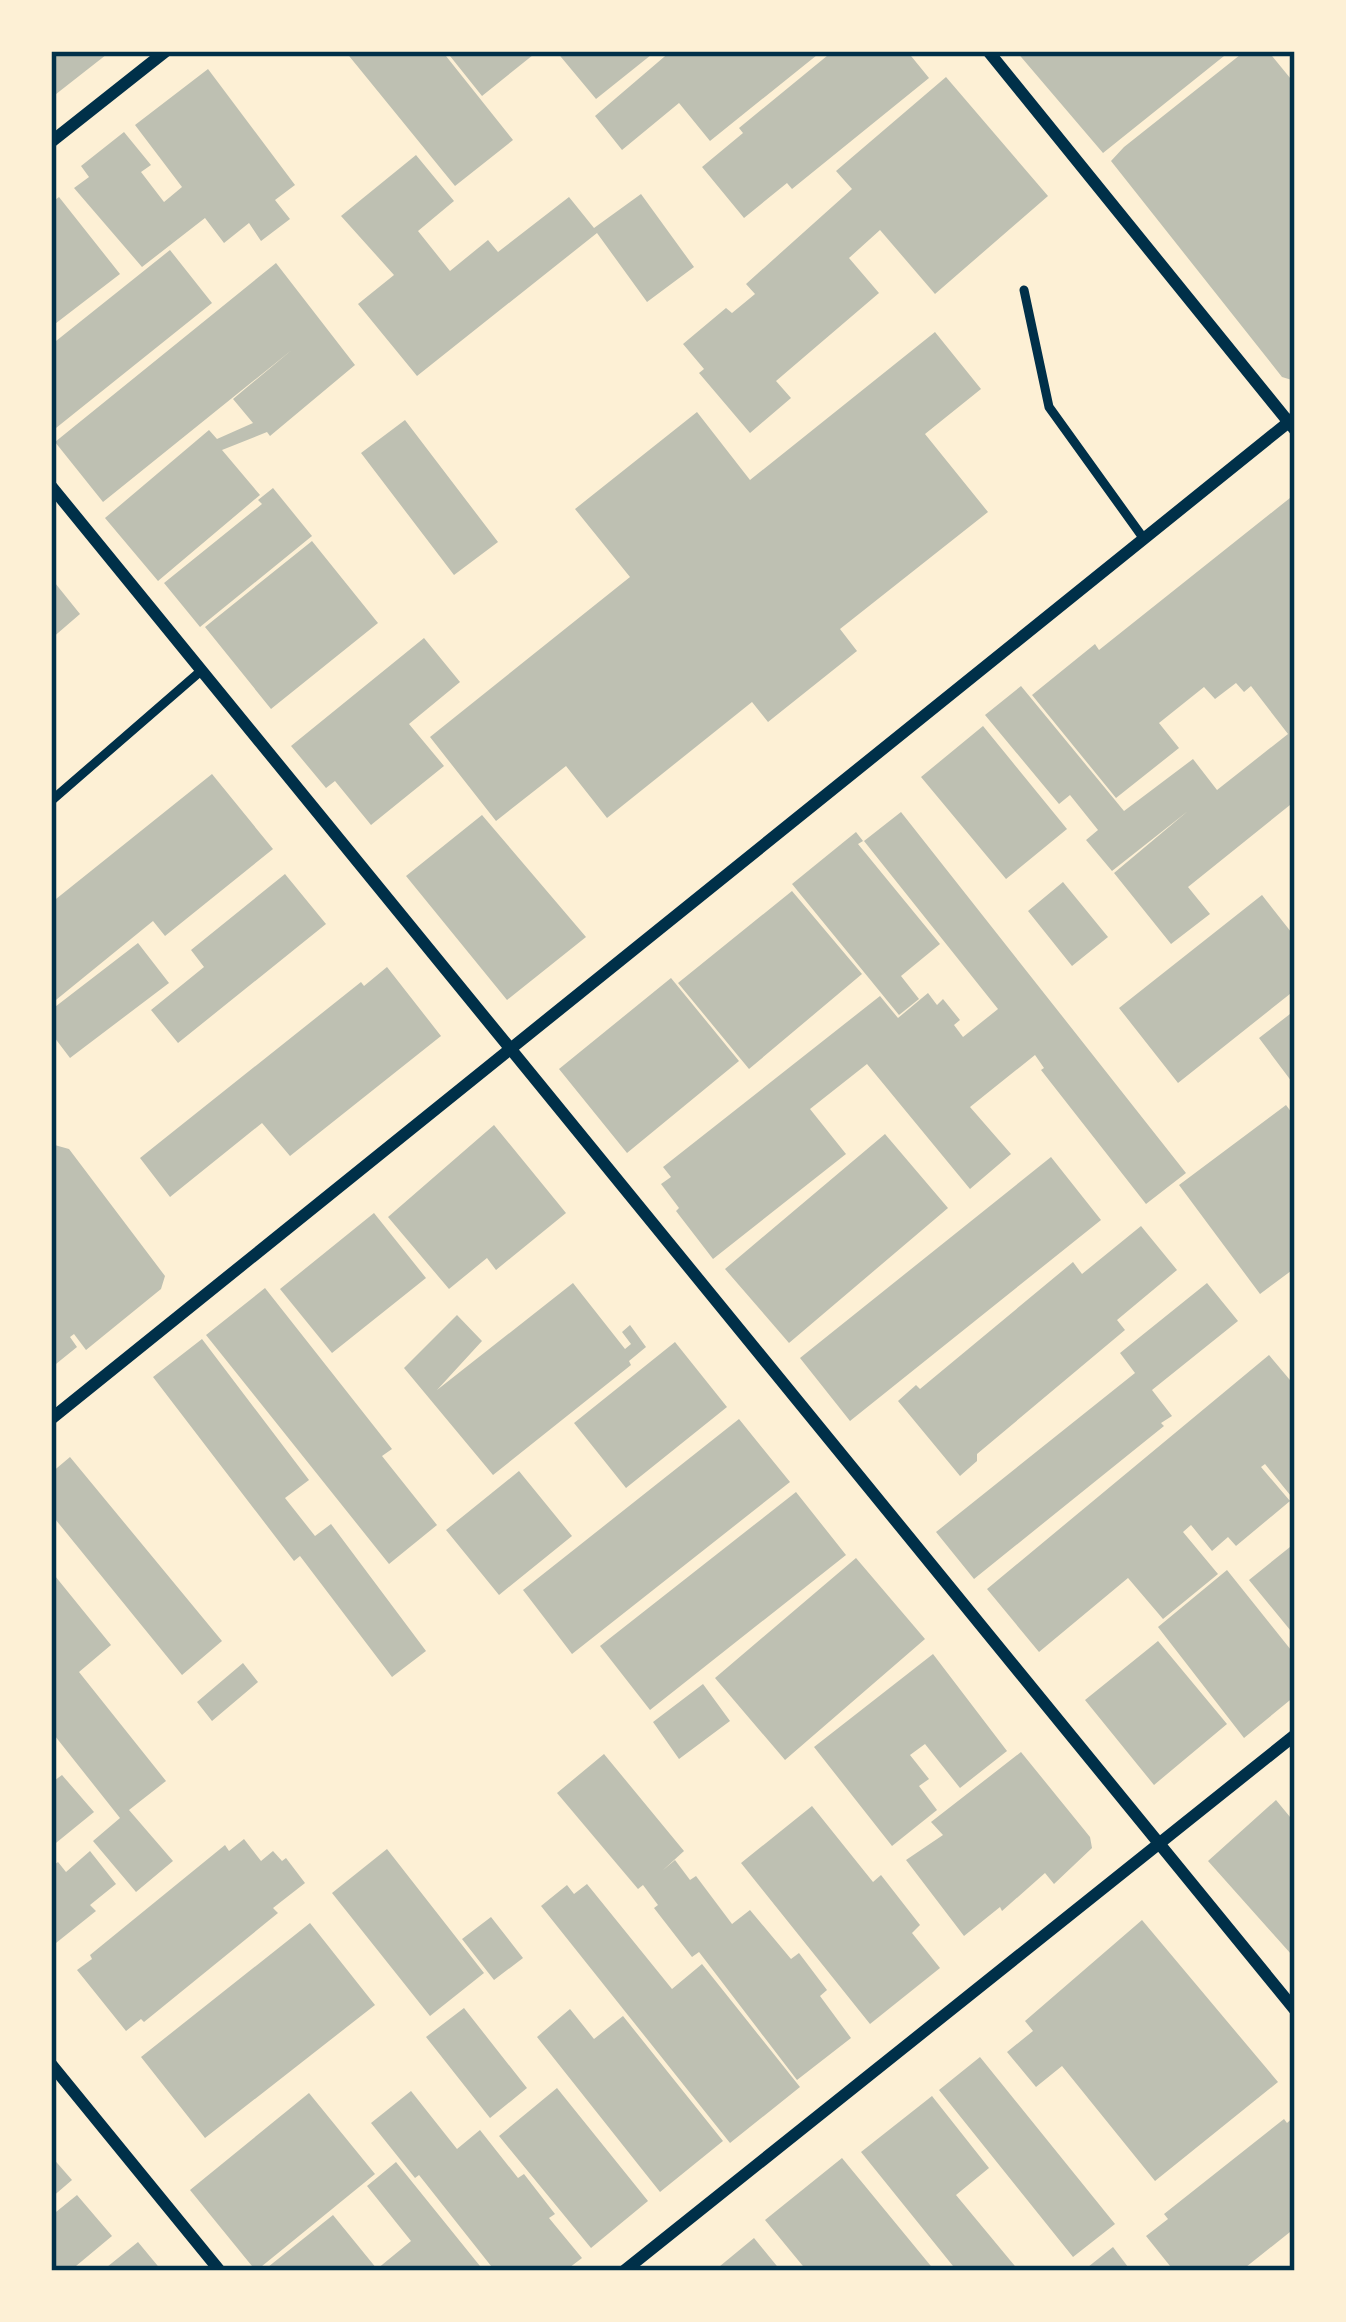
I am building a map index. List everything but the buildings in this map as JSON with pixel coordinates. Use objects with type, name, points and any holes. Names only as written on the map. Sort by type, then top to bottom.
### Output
[{"type":"street","points":[[51,142],[166,51]]},
{"type":"street","points":[[51,1419],[1293,423],[988,51]]},
{"type":"street","points":[[51,486],[1295,2010]]},
{"type":"street","points":[[624,2271],[1295,1735]]},
{"type":"street","points":[[51,2064],[220,2271]]},
{"type":"lane","points":[[1024,290],[1049,407],[1144,539]]},
{"type":"lane","points":[[51,801],[202,670]]}]
